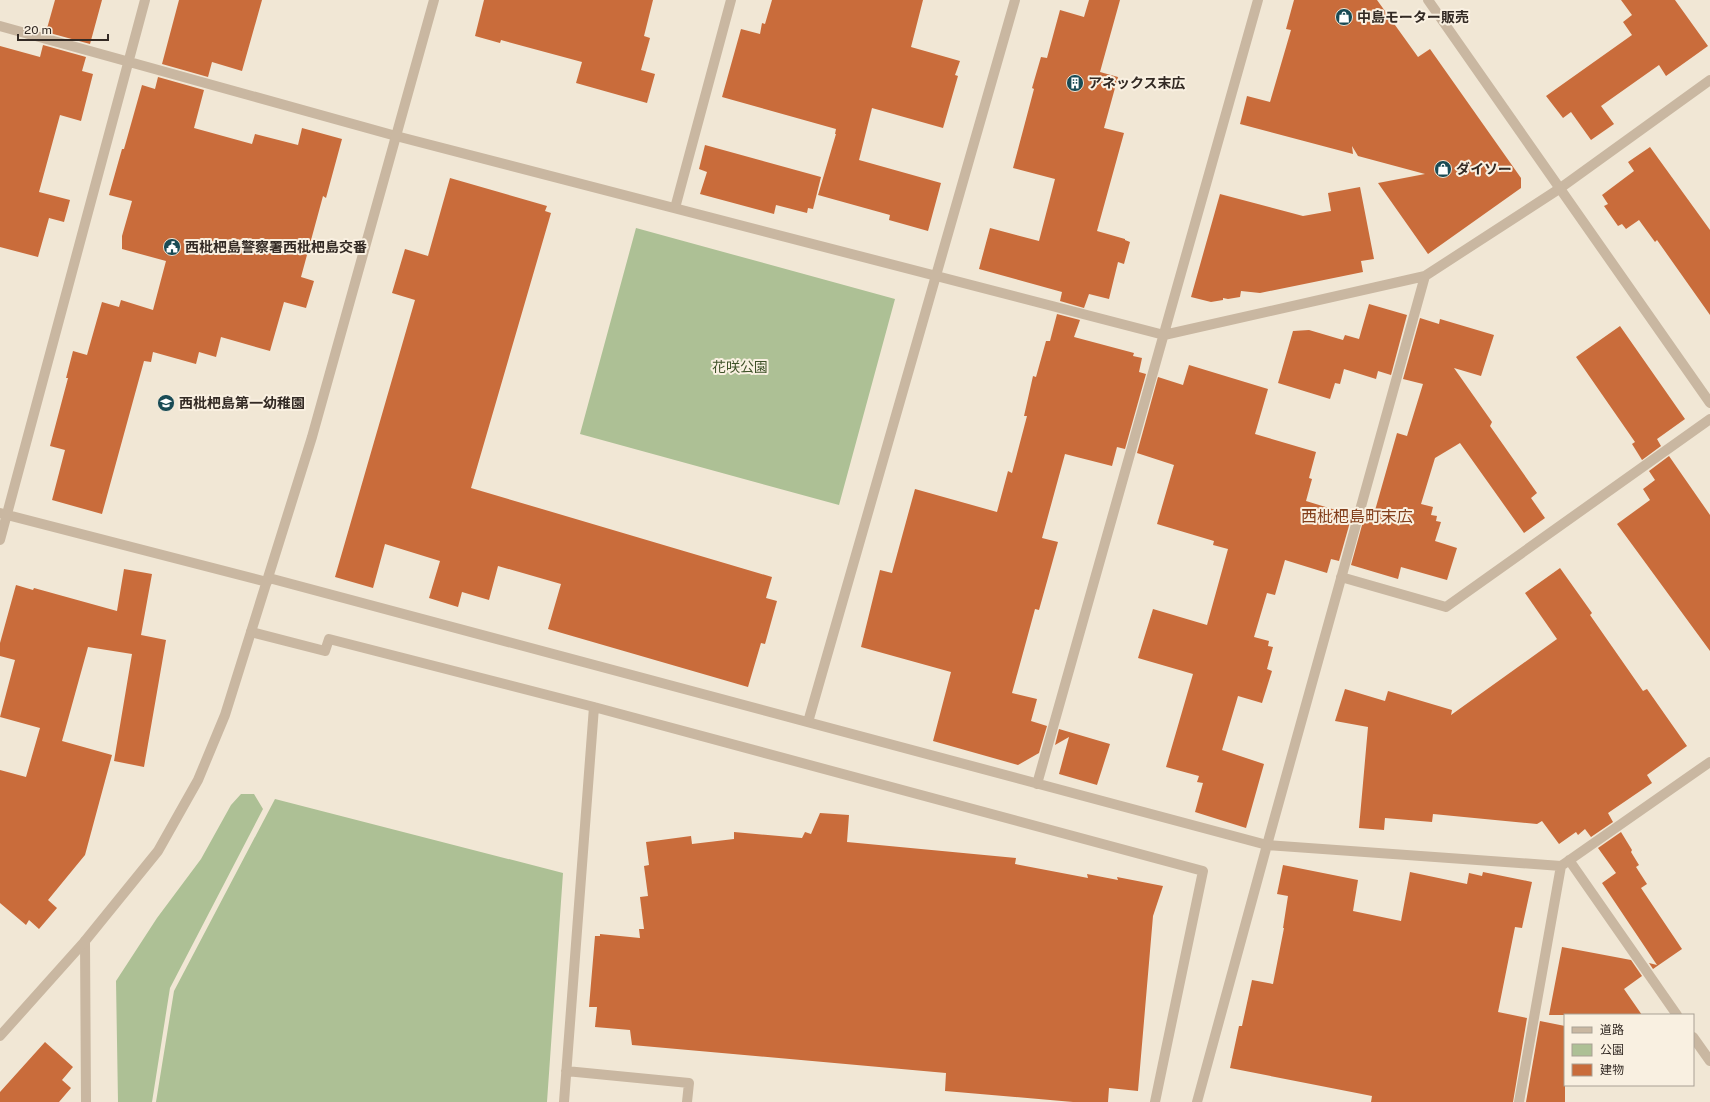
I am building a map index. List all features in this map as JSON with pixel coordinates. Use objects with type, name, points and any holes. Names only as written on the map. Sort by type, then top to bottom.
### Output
[{"type":"street","points":[[0,540],[3,514],[145,0]]},
{"type":"street","points":[[0,1036],[85,941],[158,850],[198,780],[225,714],[312,437],[434,0]]},
{"type":"street","points":[[675,208],[731,0]]},
{"type":"street","points":[[808,722],[1015,0]]},
{"type":"street","points":[[1037,784],[1258,0]]},
{"type":"street","points":[[1428,0],[1710,403]]},
{"type":"street","points":[[0,26],[396,136],[1164,335],[1425,276],[1559,189],[1710,80]]},
{"type":"street","points":[[1197,1102],[1425,276]]},
{"type":"street","points":[[1341,577],[1446,607],[1710,419]]},
{"type":"street","points":[[3,514],[268,580],[808,722],[1267,845],[1565,863],[1710,762]]},
{"type":"street","points":[[251,632],[325,651],[329,639],[594,707],[1203,871],[1155,1102]]},
{"type":"street","points":[[564,1102],[594,707]]},
{"type":"street","points":[[1565,863],[1676,1014]]},
{"type":"street","points":[[1519,1102],[1565,863]]},
{"type":"street","points":[[85,941],[86,1102]]},
{"type":"street","points":[[1694,1038],[1710,1061]]},
{"type":"street","points":[[566,1071],[689,1083],[687,1102]]},
{"type":"green space","name":"花咲公園","points":[[636,228],[895,299],[839,505],[580,434]]},
{"type":"green space","points":[[241,794],[254,794],[263,809],[170,988],[152,1102],[118,1102],[116,981],[157,918],[201,859],[231,805]]},
{"type":"green space","points":[[275,799],[563,873],[547,1102],[156,1102],[174,991]]},
{"type":"building","points":[[55,0],[102,0],[90,44],[46,32]]},
{"type":"building","points":[[179,0],[262,0],[242,71],[212,62],[208,77],[162,64]]},
{"type":"building","points":[[484,0],[653,0],[644,36],[650,38],[641,70],[655,74],[647,103],[576,83],[582,62],[501,40],[500,43],[475,36]]},
{"type":"building","points":[[772,0],[923,0],[911,47],[960,61],[955,75],[958,76],[943,128],[872,108],[859,160],[941,183],[928,231],[889,220],[890,215],[818,195],[836,134],[836,129],[722,97],[741,29],[760,34],[762,23],[765,24]]},
{"type":"building","points":[[1089,0],[1120,0],[1100,72],[1118,77],[1104,128],[1124,133],[1097,231],[1125,239],[1130,242],[1124,264],[1118,262],[1109,299],[1089,294],[1084,308],[1060,301],[1062,292],[979,269],[990,228],[1039,241],[1055,179],[1013,168],[1041,57],[1047,58],[1060,10],[1084,17]]},
{"type":"building","points":[[1294,0],[1377,0],[1418,57],[1430,49],[1521,178],[1521,188],[1428,254],[1378,183],[1425,174],[1358,156],[1352,146],[1353,154],[1240,124],[1247,96],[1270,102],[1291,30],[1286,29]]},
{"type":"building","points":[[1621,0],[1675,0],[1708,46],[1666,76],[1659,65],[1601,106],[1614,124],[1591,140],[1571,112],[1563,118],[1546,96],[1632,35],[1623,22],[1632,15]]},
{"type":"building","points":[[43,45],[86,57],[82,71],[93,74],[81,121],[60,115],[39,192],[70,200],[64,222],[49,218],[38,257],[0,247],[0,46],[40,57]]},
{"type":"building","points":[[158,77],[204,90],[194,128],[252,144],[255,134],[298,145],[302,128],[342,139],[326,198],[323,196],[301,277],[314,281],[306,308],[284,302],[270,351],[221,337],[216,357],[199,352],[196,364],[153,352],[151,362],[144,361],[102,514],[52,500],[65,450],[50,446],[68,378],[66,378],[73,351],[87,355],[102,302],[119,307],[121,300],[153,310],[166,261],[122,249],[122,236],[132,201],[109,195],[142,85],[155,89]]},
{"type":"building","points":[[705,145],[821,177],[813,209],[808,208],[807,213],[776,205],[774,214],[700,194],[707,172],[699,169]]},
{"type":"building","points":[[1650,147],[1710,230],[1710,315],[1657,240],[1655,242],[1639,220],[1626,229],[1622,224],[1618,226],[1604,206],[1608,204],[1602,195],[1634,171],[1628,162]]},
{"type":"building","points":[[450,178],[547,206],[545,211],[551,213],[471,488],[772,577],[766,598],[777,601],[765,644],[761,643],[748,687],[548,629],[561,584],[498,566],[489,600],[462,592],[458,607],[429,598],[440,561],[385,544],[373,588],[335,577],[415,300],[392,293],[405,249],[428,256]]},
{"type":"building","points":[[1360,187],[1374,259],[1361,261],[1363,272],[1260,293],[1241,291],[1240,297],[1228,299],[1223,298],[1223,300],[1211,302],[1191,297],[1220,194],[1303,216],[1331,211],[1328,193]]},
{"type":"building","points":[[1369,304],[1407,315],[1391,375],[1378,371],[1376,379],[1344,369],[1340,384],[1335,383],[1330,399],[1278,383],[1293,331],[1309,330],[1343,340],[1345,335],[1359,339]]},
{"type":"building","points":[[1057,314],[1080,320],[1074,337],[1134,353],[1133,356],[1142,358],[1139,372],[1146,374],[1125,449],[1117,447],[1112,466],[1065,454],[1042,538],[1058,542],[1039,610],[1035,609],[1012,693],[1037,699],[1031,721],[1047,726],[1039,753],[1018,765],[933,741],[951,672],[861,647],[880,570],[892,573],[915,489],[997,512],[1008,471],[1012,473],[1027,416],[1024,416],[1033,376],[1036,377],[1046,341],[1050,341]]},
{"type":"building","points":[[1420,318],[1439,324],[1440,319],[1494,335],[1481,376],[1454,368],[1492,422],[1490,426],[1537,493],[1531,498],[1545,518],[1524,533],[1460,443],[1435,458],[1421,504],[1433,507],[1431,515],[1437,516],[1436,521],[1441,522],[1435,541],[1457,548],[1447,580],[1401,567],[1398,579],[1351,565],[1364,518],[1372,521],[1397,433],[1407,436],[1423,384],[1403,379]]},
{"type":"building","points":[[1620,326],[1685,419],[1657,439],[1661,446],[1642,460],[1632,444],[1635,442],[1576,357]]},
{"type":"building","points":[[1189,365],[1268,389],[1255,434],[1316,452],[1309,478],[1312,479],[1306,501],[1352,515],[1339,561],[1331,559],[1327,573],[1285,560],[1275,595],[1267,593],[1254,637],[1269,641],[1268,646],[1273,647],[1267,669],[1272,671],[1262,703],[1238,696],[1222,750],[1264,764],[1246,828],[1195,812],[1203,783],[1197,782],[1199,776],[1166,767],[1193,674],[1138,658],[1153,609],[1207,625],[1228,549],[1213,545],[1214,541],[1157,524],[1174,465],[1137,453],[1158,377],[1183,385]]},
{"type":"building","points":[[1669,456],[1710,515],[1710,651],[1617,524],[1650,500],[1643,489],[1655,480],[1649,471]]},
{"type":"building","points":[[1560,568],[1592,613],[1590,615],[1643,691],[1647,689],[1687,746],[1647,775],[1652,783],[1608,813],[1613,822],[1591,837],[1585,829],[1578,835],[1576,832],[1559,844],[1542,821],[1537,824],[1433,814],[1432,822],[1385,818],[1384,830],[1359,828],[1368,727],[1335,721],[1345,689],[1385,701],[1388,691],[1452,710],[1451,715],[1557,639],[1525,593]]},
{"type":"building","points":[[124,569],[152,574],[141,635],[166,640],[144,767],[114,761],[132,654],[88,647],[62,741],[112,755],[85,855],[48,900],[57,908],[39,929],[29,920],[26,925],[0,903],[0,770],[26,777],[40,728],[0,717],[15,660],[0,656],[0,643],[16,585],[33,590],[34,588],[117,611]]},
{"type":"building","points":[[1059,729],[1110,744],[1097,785],[1059,774],[1069,737],[1055,745]]},
{"type":"building","points":[[820,813],[849,815],[847,842],[1016,858],[1015,864],[1088,878],[1087,874],[1118,880],[1117,877],[1163,886],[1153,916],[1138,1091],[1109,1088],[1108,1102],[1073,1102],[945,1091],[946,1073],[632,1045],[630,1030],[595,1027],[597,1007],[589,1007],[595,936],[600,936],[600,934],[640,938],[639,929],[644,929],[640,897],[648,896],[644,866],[649,865],[646,842],[691,836],[692,844],[734,839],[734,832],[802,838],[805,832],[811,834]]},
{"type":"building","points":[[1621,832],[1639,865],[1636,867],[1647,884],[1641,888],[1682,949],[1653,969],[1649,963],[1657,965],[1602,883],[1616,873],[1598,848]]},
{"type":"building","points":[[1283,865],[1358,880],[1353,911],[1401,921],[1410,872],[1467,884],[1469,873],[1482,876],[1483,872],[1532,882],[1522,928],[1515,927],[1498,1012],[1527,1018],[1513,1102],[1371,1102],[1372,1096],[1230,1068],[1239,1026],[1242,1026],[1252,980],[1273,984],[1284,928],[1288,896],[1277,894]]},
{"type":"building","points":[[1562,947],[1631,960],[1642,976],[1624,989],[1641,1014],[1549,1015]]},
{"type":"building","points":[[1540,1021],[1564,1026],[1565,1102],[1526,1102]]},
{"type":"building","points":[[45,1042],[73,1067],[62,1080],[71,1088],[59,1102],[0,1102],[0,1092]]},
{"type":"place","name":"中島モーター販売","points":[[1344,17]]},
{"type":"place","name":"アネックス末広","points":[[1075,83]]},
{"type":"place","name":"ダイソー","points":[[1443,169]]},
{"type":"place","name":"西枇杷島警察署西枇杷島交番","points":[[172,247]]},
{"type":"place","name":"西枇杷島第一幼稚園","points":[[166,403]]},
{"type":"district","name":"西枇杷島町末広","points":[[1357,516]]}]
